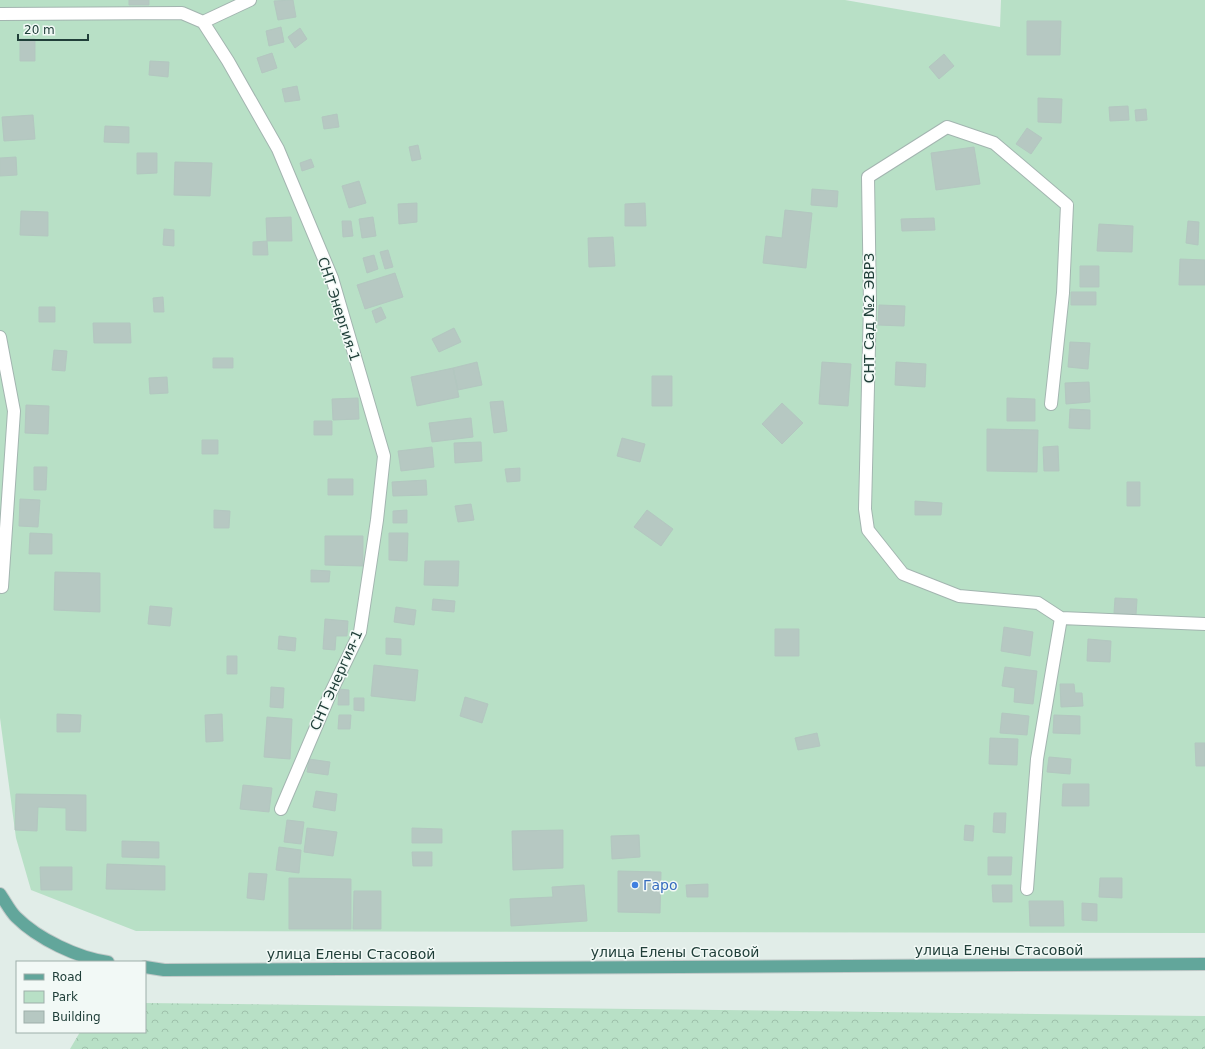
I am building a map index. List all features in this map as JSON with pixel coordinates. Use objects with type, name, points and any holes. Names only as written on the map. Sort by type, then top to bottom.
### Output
[{"type":"main road","points":[[0,894],[16,917],[44,938],[93,960],[100,961]]},
{"type":"main road","name":"улица Елены Стасовой","points":[[146,967],[164,970],[1205,964]]},
{"type":"street","points":[[0,14],[182,13],[203,22],[250,0]]},
{"type":"street","name":"СНТ Энергия-1","points":[[203,22],[228,61],[278,149],[299,198],[332,278],[384,456],[377,520],[360,632],[331,692],[282,808]]},
{"type":"street","name":"СНТ Сад №2 ЭВРЗ","points":[[1051,404],[1063,293],[1067,205],[994,143],[947,127],[868,177],[870,304],[865,509],[868,530],[903,574],[959,596],[1038,603],[1061,618]]},
{"type":"street","points":[[0,337],[14,411],[2,588]]},
{"type":"street","points":[[1027,889],[1038,759],[1061,618],[1205,624]]},
{"type":"green space","points":[[0,0],[845,0],[1000,27],[1001,0],[1205,0],[1205,933],[136,931],[31,890],[16,838],[0,718]]},
{"type":"green space","points":[[146,1003],[1205,1016],[1205,1049],[70,1049],[79,1033],[146,1033]]},
{"type":"building","points":[[129,0],[149,0],[149,5],[129,5]]},
{"type":"building","points":[[293,0],[296,17],[278,20],[274,1]]},
{"type":"building","points":[[1027,21],[1061,21],[1060,55],[1027,55]]},
{"type":"building","points":[[281,27],[284,42],[269,46],[266,31]]},
{"type":"building","points":[[300,28],[307,39],[295,48],[288,37]]},
{"type":"building","points":[[20,39],[35,39],[35,61],[20,61]]},
{"type":"building","points":[[272,53],[277,68],[262,73],[257,58]]},
{"type":"building","points":[[944,54],[954,66],[939,79],[929,67]]},
{"type":"building","points":[[150,61],[169,62],[168,77],[149,75]]},
{"type":"building","points":[[297,86],[300,100],[285,102],[282,89]]},
{"type":"building","points":[[1038,98],[1062,99],[1061,123],[1038,122]]},
{"type":"building","points":[[1128,106],[1129,120],[1110,121],[1109,107]]},
{"type":"building","points":[[1146,109],[1147,120],[1136,121],[1135,110]]},
{"type":"building","points":[[337,114],[339,127],[324,129],[322,117]]},
{"type":"building","points":[[33,115],[35,139],[4,141],[2,117]]},
{"type":"building","points":[[105,126],[129,127],[129,143],[104,142]]},
{"type":"building","points":[[1027,128],[1042,138],[1031,154],[1016,144]]},
{"type":"building","points":[[418,145],[421,159],[412,161],[409,147]]},
{"type":"building","points":[[974,147],[980,184],[936,190],[931,153]]},
{"type":"building","points":[[137,153],[157,153],[157,173],[137,174]]},
{"type":"building","points":[[16,157],[17,175],[0,176],[0,158]]},
{"type":"building","points":[[311,159],[314,167],[302,171],[300,163]]},
{"type":"building","points":[[175,162],[212,163],[210,196],[174,195]]},
{"type":"building","points":[[359,181],[366,203],[349,208],[342,186]]},
{"type":"building","points":[[812,189],[838,191],[837,207],[811,205]]},
{"type":"building","points":[[417,203],[417,222],[399,224],[398,204]]},
{"type":"building","points":[[645,203],[646,226],[625,226],[625,204]]},
{"type":"building","points":[[785,210],[812,213],[806,268],[763,263],[766,236],[782,238]]},
{"type":"building","points":[[21,211],[48,212],[48,236],[20,235]]},
{"type":"building","points":[[291,217],[292,241],[267,241],[266,218]]},
{"type":"building","points":[[373,217],[376,236],[362,238],[359,219]]},
{"type":"building","points":[[934,218],[935,230],[902,231],[901,219]]},
{"type":"building","points":[[342,221],[351,221],[353,236],[343,237]]},
{"type":"building","points":[[1188,221],[1199,222],[1198,245],[1186,243]]},
{"type":"building","points":[[1099,224],[1133,226],[1132,252],[1097,251]]},
{"type":"building","points":[[164,229],[174,230],[174,246],[163,245]]},
{"type":"building","points":[[613,237],[615,266],[589,267],[588,238]]},
{"type":"building","points":[[267,241],[268,255],[253,255],[253,242]]},
{"type":"building","points":[[388,250],[393,267],[385,269],[380,252]]},
{"type":"building","points":[[374,255],[378,269],[367,273],[363,258]]},
{"type":"building","points":[[1180,259],[1205,260],[1205,285],[1179,285]]},
{"type":"building","points":[[1080,266],[1099,266],[1099,287],[1080,287]]},
{"type":"building","points":[[395,273],[403,297],[365,309],[357,285]]},
{"type":"building","points":[[1071,292],[1096,292],[1096,305],[1071,305]]},
{"type":"building","points":[[163,297],[164,312],[154,312],[153,298]]},
{"type":"building","points":[[879,305],[905,306],[904,326],[878,325]]},
{"type":"building","points":[[39,307],[55,307],[55,322],[39,322]]},
{"type":"building","points":[[381,307],[386,318],[376,323],[372,311]]},
{"type":"building","points":[[93,323],[130,323],[131,343],[94,343]]},
{"type":"building","points":[[454,328],[461,342],[439,352],[432,339]]},
{"type":"building","points":[[1070,342],[1090,343],[1088,369],[1068,367]]},
{"type":"building","points":[[54,350],[67,351],[65,371],[52,370]]},
{"type":"building","points":[[213,358],[233,358],[233,368],[213,368]]},
{"type":"building","points":[[477,362],[482,385],[458,390],[453,368]]},
{"type":"building","points":[[822,362],[851,364],[848,406],[819,404]]},
{"type":"building","points":[[896,362],[926,364],[925,387],[895,385]]},
{"type":"building","points":[[453,368],[459,397],[417,406],[411,377]]},
{"type":"building","points":[[652,376],[672,376],[672,406],[652,406]]},
{"type":"building","points":[[167,377],[168,393],[150,394],[149,378]]},
{"type":"building","points":[[1089,382],[1090,402],[1066,404],[1065,383]]},
{"type":"building","points":[[358,398],[359,419],[333,420],[332,399]]},
{"type":"building","points":[[1007,398],[1035,399],[1035,421],[1007,421]]},
{"type":"building","points":[[503,401],[507,431],[494,433],[490,402]]},
{"type":"building","points":[[782,403],[803,423],[782,444],[762,424]]},
{"type":"building","points":[[26,405],[49,406],[48,434],[25,433]]},
{"type":"building","points":[[1070,409],[1090,410],[1090,429],[1069,428]]},
{"type":"building","points":[[471,418],[473,437],[432,442],[429,423]]},
{"type":"building","points":[[314,421],[332,421],[332,435],[314,435]]},
{"type":"building","points":[[987,429],[1038,430],[1037,472],[987,471]]},
{"type":"building","points":[[622,438],[645,444],[640,462],[617,456]]},
{"type":"building","points":[[202,440],[218,440],[218,454],[202,454]]},
{"type":"building","points":[[481,442],[482,461],[455,463],[454,443]]},
{"type":"building","points":[[1058,446],[1059,471],[1044,471],[1043,447]]},
{"type":"building","points":[[432,447],[434,467],[401,471],[398,451]]},
{"type":"building","points":[[34,467],[47,467],[46,490],[34,490]]},
{"type":"building","points":[[520,468],[520,481],[507,482],[505,469]]},
{"type":"building","points":[[328,479],[353,479],[353,495],[328,495]]},
{"type":"building","points":[[426,480],[427,495],[393,496],[392,482]]},
{"type":"building","points":[[1127,482],[1140,482],[1140,506],[1127,506]]},
{"type":"building","points":[[20,499],[40,500],[38,527],[19,526]]},
{"type":"building","points":[[915,501],[942,503],[941,515],[915,515]]},
{"type":"building","points":[[471,504],[474,520],[458,522],[455,506]]},
{"type":"building","points":[[214,510],[230,511],[229,528],[214,528]]},
{"type":"building","points":[[407,510],[407,523],[393,523],[393,511]]},
{"type":"building","points":[[647,510],[673,529],[661,546],[634,527]]},
{"type":"building","points":[[30,533],[52,534],[52,554],[29,554]]},
{"type":"building","points":[[389,533],[408,533],[407,561],[389,560]]},
{"type":"building","points":[[325,536],[363,536],[363,566],[325,565]]},
{"type":"building","points":[[425,561],[459,561],[458,586],[424,585]]},
{"type":"building","points":[[311,570],[330,571],[329,582],[311,582]]},
{"type":"building","points":[[55,572],[100,573],[100,612],[54,610]]},
{"type":"building","points":[[1115,598],[1137,599],[1136,615],[1114,613]]},
{"type":"building","points":[[433,599],[455,601],[454,612],[432,610]]},
{"type":"building","points":[[150,606],[172,608],[170,626],[148,624]]},
{"type":"building","points":[[396,607],[416,610],[414,625],[394,622]]},
{"type":"building","points":[[325,619],[348,621],[347,636],[336,636],[335,650],[323,649]]},
{"type":"building","points":[[1004,627],[1033,632],[1030,656],[1001,651]]},
{"type":"building","points":[[775,629],[799,629],[799,656],[775,656]]},
{"type":"building","points":[[279,636],[296,638],[295,651],[278,649]]},
{"type":"building","points":[[386,638],[401,639],[401,655],[386,654]]},
{"type":"building","points":[[1088,639],[1111,641],[1110,662],[1087,661]]},
{"type":"building","points":[[227,656],[237,656],[237,674],[227,674]]},
{"type":"building","points":[[374,665],[418,670],[415,701],[371,696]]},
{"type":"building","points":[[1005,667],[1037,671],[1033,704],[1014,702],[1015,688],[1002,686]]},
{"type":"building","points":[[1060,684],[1074,684],[1075,693],[1082,693],[1083,706],[1061,707]]},
{"type":"building","points":[[271,687],[284,688],[283,708],[270,707]]},
{"type":"building","points":[[339,689],[349,690],[349,705],[338,705]]},
{"type":"building","points":[[465,697],[488,704],[482,723],[460,716]]},
{"type":"building","points":[[354,698],[364,698],[364,711],[354,710]]},
{"type":"building","points":[[1002,713],[1029,716],[1027,735],[1000,733]]},
{"type":"building","points":[[57,714],[81,715],[80,732],[57,732]]},
{"type":"building","points":[[222,714],[223,741],[206,742],[205,715]]},
{"type":"building","points":[[339,715],[351,715],[350,729],[338,729]]},
{"type":"building","points":[[1054,715],[1080,716],[1080,734],[1053,733]]},
{"type":"building","points":[[267,717],[292,719],[290,759],[264,757]]},
{"type":"building","points":[[817,733],[820,746],[798,750],[795,738]]},
{"type":"building","points":[[990,738],[1018,739],[1017,765],[989,764]]},
{"type":"building","points":[[1195,743],[1205,743],[1205,766],[1196,766]]},
{"type":"building","points":[[1049,757],[1071,759],[1070,774],[1047,772]]},
{"type":"building","points":[[309,759],[330,762],[328,775],[307,772]]},
{"type":"building","points":[[1063,784],[1089,784],[1089,806],[1062,806]]},
{"type":"building","points":[[243,785],[272,788],[269,812],[240,809]]},
{"type":"building","points":[[316,791],[337,794],[335,811],[313,807]]},
{"type":"building","points":[[16,794],[86,795],[86,831],[66,830],[66,808],[38,807],[37,831],[15,830]]},
{"type":"building","points":[[994,813],[1006,813],[1005,833],[993,832]]},
{"type":"building","points":[[287,820],[304,822],[301,844],[284,842]]},
{"type":"building","points":[[965,825],[974,826],[973,841],[964,840]]},
{"type":"building","points":[[307,828],[337,832],[333,856],[304,852]]},
{"type":"building","points":[[412,828],[442,829],[442,843],[412,843]]},
{"type":"building","points":[[563,830],[563,868],[513,870],[512,831]]},
{"type":"building","points":[[639,835],[640,857],[612,859],[611,836]]},
{"type":"building","points":[[122,841],[159,842],[159,858],[122,857]]},
{"type":"building","points":[[279,847],[301,850],[299,873],[276,870]]},
{"type":"building","points":[[412,852],[432,852],[432,866],[413,866]]},
{"type":"building","points":[[988,857],[1012,857],[1011,875],[988,875]]},
{"type":"building","points":[[107,864],[165,866],[165,890],[106,889]]},
{"type":"building","points":[[40,867],[72,867],[72,890],[41,890]]},
{"type":"building","points":[[618,871],[661,872],[660,913],[618,912]]},
{"type":"building","points":[[249,873],[267,874],[264,900],[247,898]]},
{"type":"building","points":[[289,878],[351,879],[351,929],[289,929]]},
{"type":"building","points":[[1100,878],[1122,878],[1122,898],[1099,897]]},
{"type":"building","points":[[708,884],[708,897],[687,897],[686,885]]},
{"type":"building","points":[[584,885],[587,921],[511,926],[510,899],[553,897],[552,887]]},
{"type":"building","points":[[992,885],[1012,885],[1012,902],[993,902]]},
{"type":"building","points":[[354,891],[381,891],[381,929],[353,929]]},
{"type":"building","points":[[1029,901],[1063,901],[1064,926],[1030,926]]},
{"type":"building","points":[[1082,903],[1097,904],[1097,921],[1082,920]]},
{"type":"place","name":"Гаро","points":[[635,885]]}]
